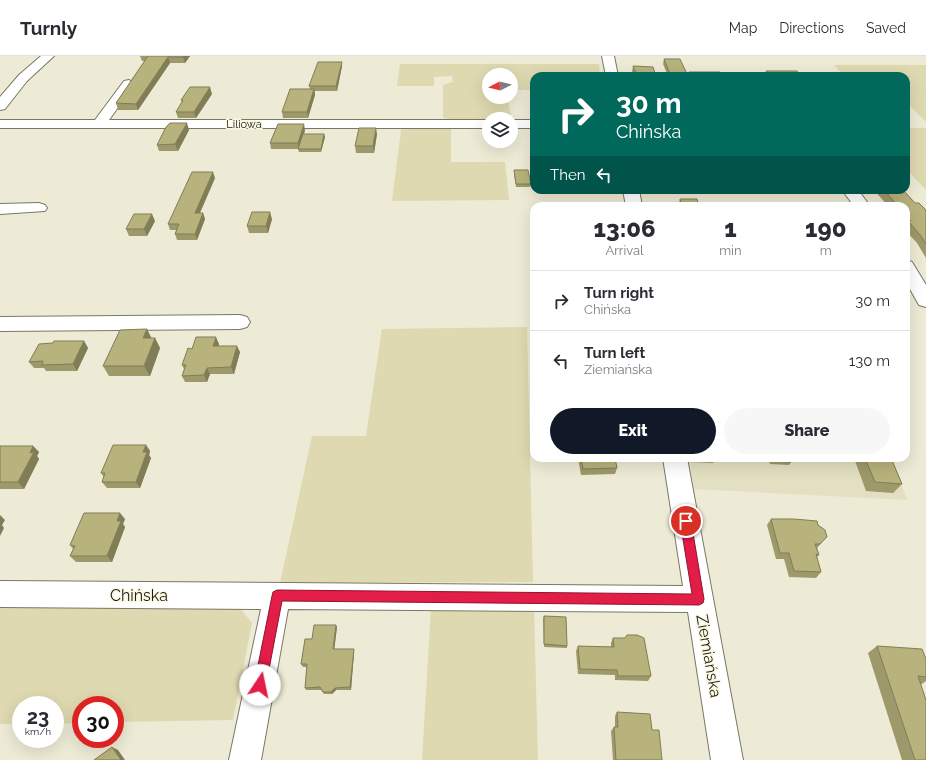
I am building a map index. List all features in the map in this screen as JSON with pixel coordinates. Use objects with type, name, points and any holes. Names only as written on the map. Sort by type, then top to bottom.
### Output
[{"type":"street","points":[[0,106],[23,78],[48,56]]},
{"type":"street","points":[[608,56],[611,72]]},
{"type":"street","points":[[98,124],[129,84]]},
{"type":"street","name":"Liliowa","points":[[0,124],[482,124]]},
{"type":"street","points":[[518,124],[530,124]]},
{"type":"street","points":[[0,209],[39,208]]},
{"type":"street","points":[[910,273],[926,301]]},
{"type":"street","points":[[0,324],[240,322]]},
{"type":"street","name":"Ziemiańska","points":[[676,462],[726,760]]},
{"type":"street","name":"Chińska","points":[[0,594],[699,599]]},
{"type":"street","points":[[245,760],[277,596]]},
{"type":"shaded area","points":[[400,64],[599,64],[600,72],[530,72],[530,90],[518,90],[518,68],[482,68],[482,104],[509,104],[510,112],[482,112],[482,122],[452,122],[443,117],[443,85],[453,82],[452,76],[434,77],[434,86],[397,86]]},
{"type":"shaded area","points":[[834,65],[926,65],[926,122],[910,106],[910,72],[840,72]]},
{"type":"shaded area","points":[[910,128],[926,128],[926,190],[910,173]]},
{"type":"shaded area","points":[[401,129],[451,129],[451,162],[505,162],[509,200],[392,201]]},
{"type":"shaded area","points":[[527,327],[533,582],[280,583],[312,436],[366,436],[382,329]]},
{"type":"shaded area","points":[[690,462],[891,462],[908,500],[694,489]]},
{"type":"shaded area","points":[[0,607],[239,607],[252,623],[233,720],[124,722],[124,696],[72,696],[72,723],[64,724],[64,696],[12,696],[12,724],[0,724]]},
{"type":"shaded area","points":[[431,608],[534,608],[538,760],[422,760]]},
{"type":"building","points":[[148,56],[184,56],[168,57],[136,104],[116,103]]},
{"type":"building","points":[[664,59],[680,59],[686,72],[669,72]]},
{"type":"building","points":[[318,62],[342,62],[336,86],[309,86]]},
{"type":"building","points":[[633,66],[653,67],[655,72],[635,72]]},
{"type":"building","points":[[766,71],[798,72],[767,72]]},
{"type":"building","points":[[190,87],[210,87],[194,112],[176,112],[183,100],[181,100]]},
{"type":"building","points":[[290,89],[314,89],[307,112],[282,112]]},
{"type":"building","points":[[170,123],[187,123],[175,144],[157,145],[166,127]]},
{"type":"building","points":[[278,124],[304,124],[298,143],[270,143]]},
{"type":"building","points":[[359,128],[376,128],[373,146],[355,146]]},
{"type":"building","points":[[303,134],[324,134],[321,149],[298,149]]},
{"type":"building","points":[[514,170],[528,170],[530,184],[516,184]]},
{"type":"building","points":[[192,172],[213,172],[195,213],[203,213],[195,234],[175,234],[179,224],[168,224]]},
{"type":"building","points":[[888,194],[907,194],[915,203],[919,203],[926,210],[926,244],[910,223],[910,202],[894,202]]},
{"type":"building","points":[[680,199],[697,199],[698,202],[681,202]]},
{"type":"building","points":[[252,212],[270,212],[266,226],[247,226]]},
{"type":"building","points":[[134,214],[152,214],[144,229],[126,229]]},
{"type":"building","points":[[147,329],[143,338],[155,338],[144,366],[103,366],[120,330]]},
{"type":"building","points":[[196,337],[216,337],[213,346],[237,346],[231,367],[207,368],[204,375],[182,376],[186,365],[182,365],[188,348],[192,349]]},
{"type":"building","points":[[54,341],[84,341],[73,364],[42,365],[43,361],[29,362],[39,344],[53,343]]},
{"type":"building","points":[[113,445],[146,445],[143,452],[147,452],[136,482],[102,482],[105,473],[101,473]]},
{"type":"building","points":[[0,446],[33,446],[30,453],[34,452],[18,482],[0,482]]},
{"type":"building","points":[[582,462],[616,462],[617,468],[583,469]]},
{"type":"building","points":[[867,462],[893,462],[902,484],[875,482]]},
{"type":"building","points":[[84,513],[120,513],[117,521],[121,521],[107,556],[70,556],[75,546],[70,545]]},
{"type":"building","points":[[771,519],[817,521],[818,525],[825,530],[827,537],[820,544],[815,544],[819,555],[816,554],[821,572],[794,571],[789,553],[780,553]]},
{"type":"building","points":[[544,616],[566,617],[567,646],[544,644]]},
{"type":"building","points":[[314,625],[336,625],[333,649],[354,649],[350,687],[335,688],[331,692],[323,692],[320,687],[305,688],[307,664],[301,664],[305,639],[312,639]]},
{"type":"building","points":[[627,635],[637,635],[644,638],[651,676],[618,676],[617,670],[580,669],[578,646],[614,647],[613,638],[625,638]]},
{"type":"building","points":[[877,646],[922,649],[926,659],[926,677],[918,676],[926,700],[926,760],[915,760]]},
{"type":"building","points":[[617,712],[650,714],[652,730],[659,730],[662,760],[616,760],[614,727],[618,727]]},
{"type":"building","points":[[113,748],[121,760],[94,760]]},
{"type":"route","points":[[260,685],[277,596],[699,599],[686,521]]}]
